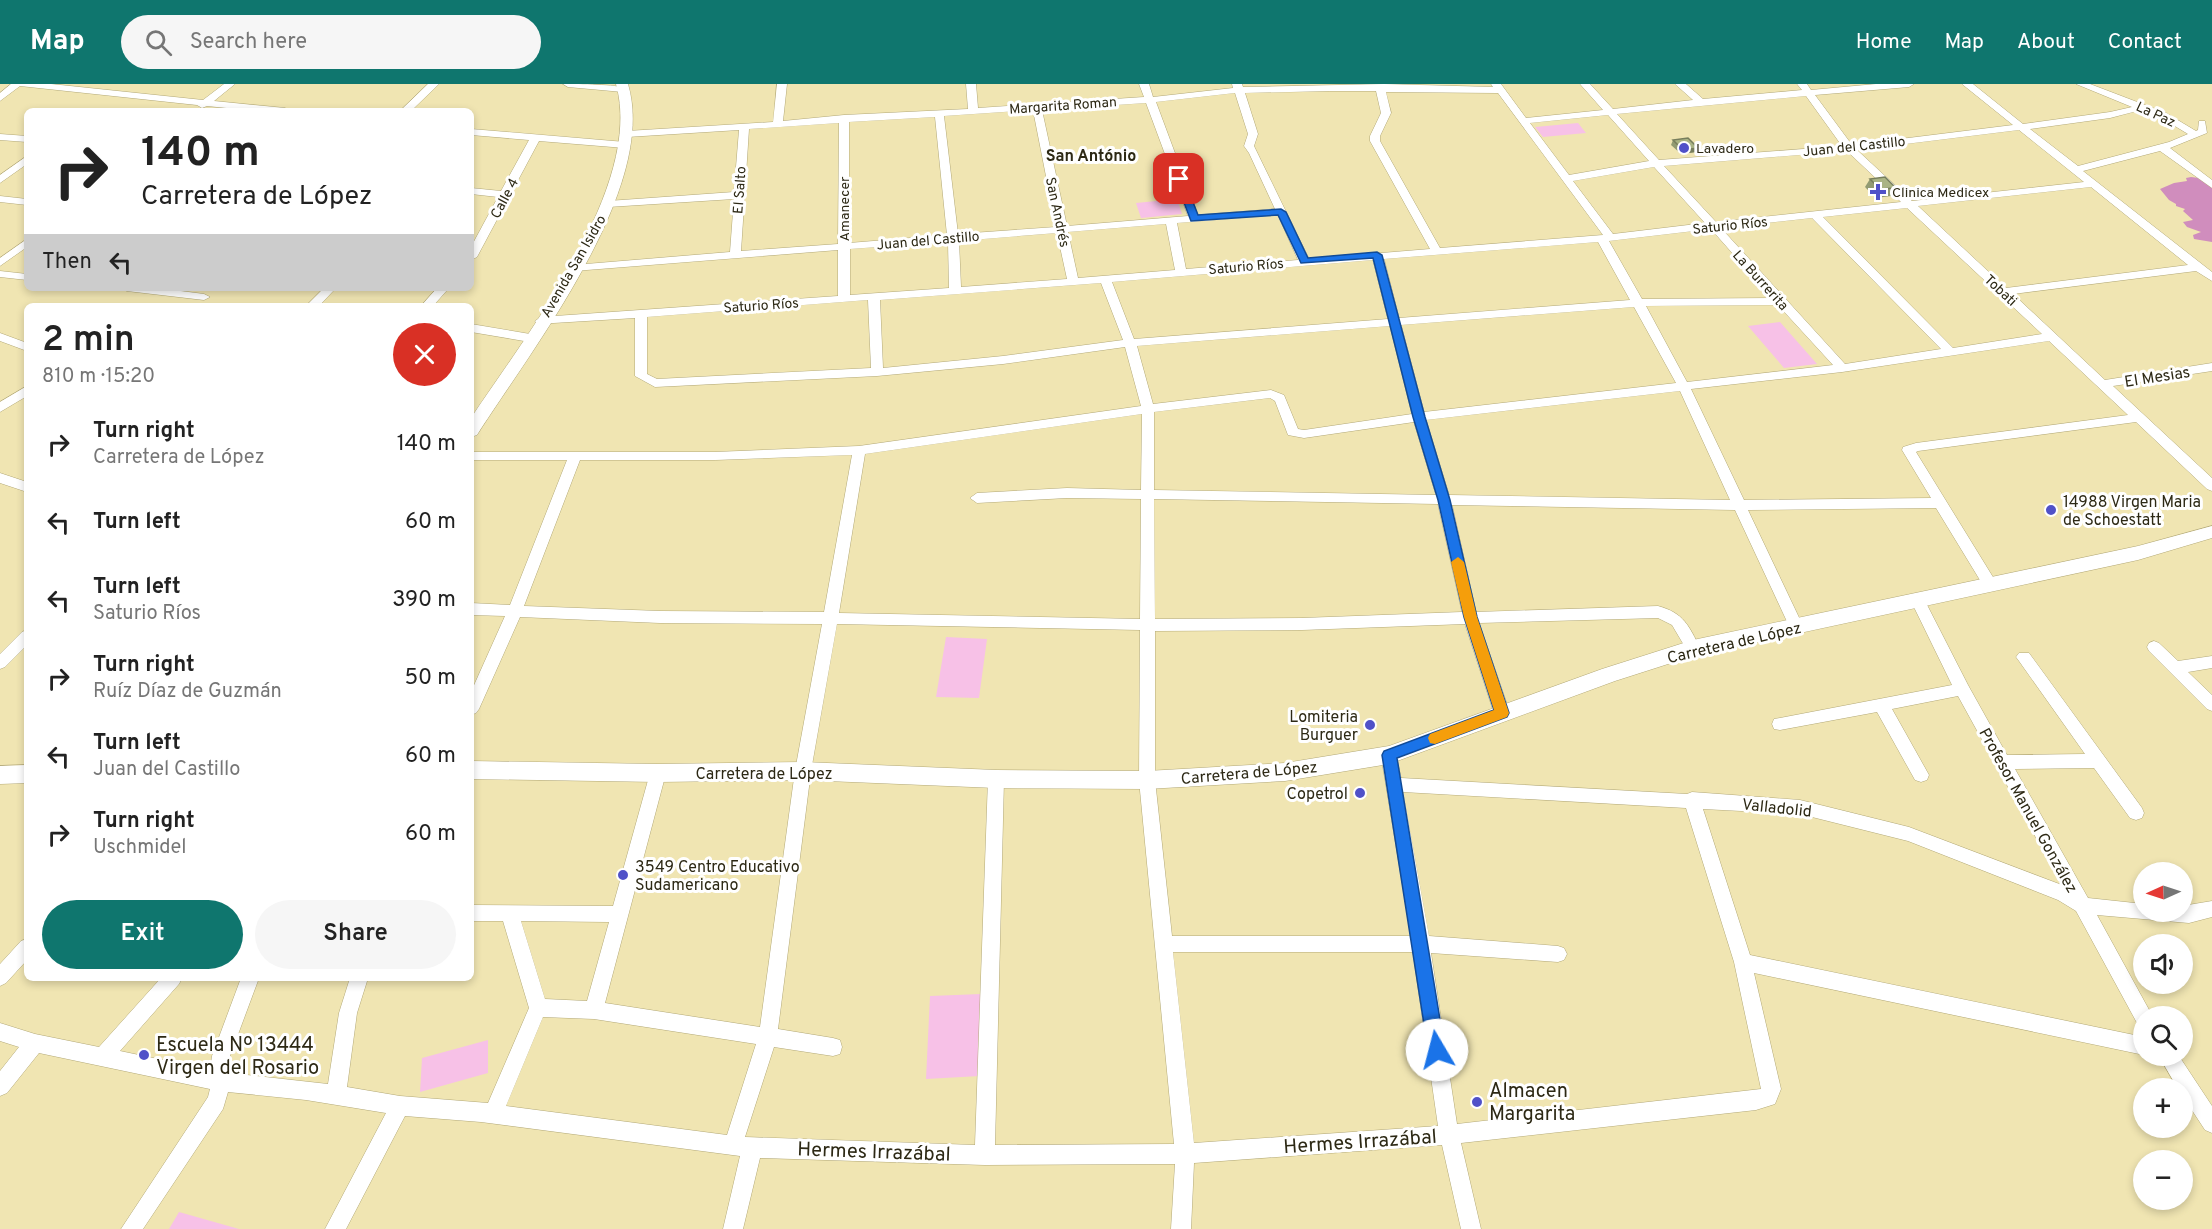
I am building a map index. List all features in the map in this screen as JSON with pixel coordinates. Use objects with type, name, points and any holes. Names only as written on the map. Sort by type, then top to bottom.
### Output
[{"type":"main road","name":"Avenida San Isidro","points":[[474,426],[574,268],[608,204],[617,180],[626,140],[628,114],[623,86]]},
{"type":"main road","name":"Carretera de López","points":[[474,770],[658,773],[802,771],[996,779],[1148,780],[1285,772],[1389,755],[1609,675],[1694,648],[2138,554],[2212,532]]},
{"type":"main road","points":[[0,775],[24,774]]},
{"type":"street","points":[[0,98],[17,84]]},
{"type":"street","points":[[24,84],[259,108]]},
{"type":"street","points":[[199,108],[230,84]]},
{"type":"street","points":[[408,108],[434,84]]},
{"type":"street","points":[[568,84],[623,86]]},
{"type":"street","points":[[778,123],[782,84]]},
{"type":"street","points":[[971,84],[973,111]]},
{"type":"street","points":[[1144,84],[1194,219]]},
{"type":"street","name":"La Burrerita","points":[[1585,84],[1842,368]]},
{"type":"street","points":[[1680,84],[1701,102]]},
{"type":"street","points":[[1525,121],[1805,88],[1909,84]]},
{"type":"street","points":[[1967,84],[2212,278]]},
{"type":"street","name":"La Paz","points":[[2081,84],[2163,115],[2192,133]]},
{"type":"street","points":[[1238,87],[1253,134],[1249,146],[1254,152],[1304,261]]},
{"type":"street","name":"Margarita Roman","points":[[474,132],[535,138],[626,140],[744,125],[1149,100],[1238,87],[1498,87]]},
{"type":"street","points":[[1380,87],[1386,114],[1375,136],[1375,141],[1436,250]]},
{"type":"street","points":[[1498,87],[1525,121],[1606,237],[1638,303],[1683,385],[1797,628]]},
{"type":"street","name":"Tobati","points":[[1805,88],[1849,148],[2049,337],[2212,486]]},
{"type":"street","name":"Juan del Castillo","points":[[1566,179],[1658,163],[1849,148],[2021,127],[2110,115],[2142,106]]},
{"type":"street","name":"San Andrés","points":[[1037,107],[1072,282]]},
{"type":"street","points":[[939,113],[953,238],[955,291]]},
{"type":"street","points":[[2076,171],[2162,147],[2192,133],[2203,131],[2202,123],[2212,115]]},
{"type":"street","name":"Amanecer","points":[[844,118],[844,299]]},
{"type":"street","name":"El Salto","points":[[735,255],[744,125]]},
{"type":"street","points":[[0,137],[24,139]]},
{"type":"street","name":"Calle 4","points":[[474,252],[535,138]]},
{"type":"street","points":[[2162,147],[2212,185]]},
{"type":"street","points":[[0,180],[24,161]]},
{"type":"street","name":"Saturio Ríos","points":[[541,321],[1072,282],[1606,237],[1816,216],[2093,184]]},
{"type":"street","points":[[474,191],[506,195]]},
{"type":"street","points":[[608,204],[739,195]]},
{"type":"street","points":[[0,200],[24,202]]},
{"type":"street","name":"Juan del Castillo","points":[[574,268],[1281,212]]},
{"type":"street","points":[[1816,216],[1950,352]]},
{"type":"street","points":[[1171,221],[1180,272]]},
{"type":"street","points":[[0,263],[24,244]]},
{"type":"street","points":[[1377,255],[1419,417],[1444,500],[1470,617],[1502,713]]},
{"type":"street","points":[[2003,292],[2198,267]]},
{"type":"street","points":[[0,274],[24,277]]},
{"type":"street","points":[[1105,278],[1130,343],[1148,409],[1148,780],[1185,1154],[1181,1229]]},
{"type":"street","points":[[188,291],[209,292]]},
{"type":"street","points":[[315,303],[327,291]]},
{"type":"street","points":[[430,303],[440,291]]},
{"type":"street","points":[[197,303],[209,292]]},
{"type":"street","points":[[874,296],[877,372]]},
{"type":"street","points":[[641,314],[641,376],[655,383],[877,372],[1003,360],[1130,343],[1638,303],[1780,301]]},
{"type":"street","points":[[474,329],[530,338]]},
{"type":"street","points":[[0,337],[24,345]]},
{"type":"street","points":[[474,456],[715,456],[859,450],[1148,409],[1275,394],[1280,398],[1290,428],[1298,434],[1419,417],[1842,368],[2049,337]]},
{"type":"street","name":"El Mesias","points":[[2102,384],[2212,368]]},
{"type":"street","points":[[0,408],[24,392]]},
{"type":"street","points":[[1991,586],[1908,450],[1916,447],[2138,418]]},
{"type":"street","points":[[733,1229],[742,1147],[768,1037],[802,771],[831,618],[859,450]]},
{"type":"street","points":[[474,702],[515,611],[576,455]]},
{"type":"street","points":[[0,478],[24,486]]},
{"type":"street","points":[[977,498],[1067,493],[1740,505],[1940,503]]},
{"type":"street","name":"Profesor Manuel González","points":[[1918,601],[1962,689],[2138,1006]]},
{"type":"street","points":[[474,609],[660,617],[1149,624],[1302,624],[1659,611],[1675,618],[1694,648]]},
{"type":"street","points":[[0,663],[7,648],[24,638]]},
{"type":"street","points":[[2154,647],[2212,705]]},
{"type":"street","points":[[2024,657],[2136,813]]},
{"type":"street","points":[[2175,668],[2212,663]]},
{"type":"street","points":[[1780,724],[1962,689]]},
{"type":"street","points":[[1881,704],[1921,775]]},
{"type":"street","points":[[1389,755],[1421,944],[1449,1135],[1471,1229]]},
{"type":"street","points":[[2002,762],[2097,761]]},
{"type":"street","points":[[594,1010],[658,773]]},
{"type":"street","points":[[985,1155],[996,779]]},
{"type":"street","name":"Valladolid","points":[[1393,783],[1800,807],[1908,834],[2064,894],[2083,906],[2133,911]]},
{"type":"street","points":[[1692,799],[1743,962],[2133,1044]]},
{"type":"street","name":"Valladolid","points":[[2193,914],[2212,909]]},
{"type":"street","points":[[474,913],[620,914]]},
{"type":"street","points":[[493,1114],[538,1008],[510,914]]},
{"type":"street","points":[[1165,944],[1421,944],[1558,954]]},
{"type":"street","points":[[0,977],[24,950]]},
{"type":"street","name":"Hermes Irrazábal","points":[[0,1032],[35,1043],[222,1082],[306,1090],[400,1106],[493,1114],[742,1147],[985,1155],[1185,1154],[1449,1135],[1768,1097],[1771,1089],[1743,962]]},
{"type":"street","points":[[102,1058],[170,981]]},
{"type":"street","points":[[131,1229],[213,1109],[222,1082],[221,1056],[249,981]]},
{"type":"street","points":[[336,1095],[348,1013],[358,981]]},
{"type":"street","points":[[538,1008],[594,1010],[833,1047]]},
{"type":"street","points":[[0,1086],[35,1043]]},
{"type":"street","points":[[2175,1066],[2212,1123]]},
{"type":"street","points":[[335,1229],[400,1106]]},
{"type":"shaded area","points":[[1578,123],[1586,133],[1543,137],[1535,127]]},
{"type":"shaded area","points":[[2186,178],[2199,178],[2212,186],[2212,242],[2194,239],[2193,235],[2201,232],[2187,227],[2183,222],[2193,220],[2183,211],[2185,209],[2176,206],[2160,189],[2187,181]]},
{"type":"shaded area","points":[[1177,199],[1182,214],[1141,218],[1136,203]]},
{"type":"shaded area","points":[[1780,322],[1817,364],[1784,368],[1748,326]]},
{"type":"shaded area","points":[[946,637],[987,639],[979,698],[936,697]]},
{"type":"shaded area","points":[[981,994],[980,1076],[926,1079],[930,996]]},
{"type":"shaded area","points":[[488,1040],[488,1073],[420,1092],[422,1058]]},
{"type":"shaded area","points":[[179,1212],[239,1229],[169,1229]]},
{"type":"building","points":[[1688,138],[1698,148],[1683,150],[1673,140]]},
{"type":"building","points":[[1885,177],[1896,188],[1880,189],[1870,179]]},
{"type":"slow traffic","points":[[1435,738],[1502,713],[1470,617],[1458,562]]},
{"type":"place","name":"Lavadero","points":[[1684,148]]},
{"type":"place","name":"Clinica Medicex","points":[[1878,192]]},
{"type":"place","name":"14988 Virgen Maria de Schoestatt","points":[[2051,510]]},
{"type":"place","name":"Lomiteria Burguer","points":[[1370,725]]},
{"type":"place","name":"Copetrol","points":[[1360,793]]},
{"type":"place","name":"3549 Centro Educativo Sudamericano","points":[[623,875]]},
{"type":"place","name":"Escuela Nº 13444 Virgen del Rosario","points":[[144,1055]]},
{"type":"place","name":"Almacen Margarita","points":[[1477,1102]]},
{"type":"district","name":"San António","points":[[1091,155]]},
{"type":"route","points":[[1179,179],[1194,219],[1281,212],[1304,261],[1377,255],[1419,417],[1444,500],[1470,617],[1502,713],[1389,755],[1437,1050]]}]
